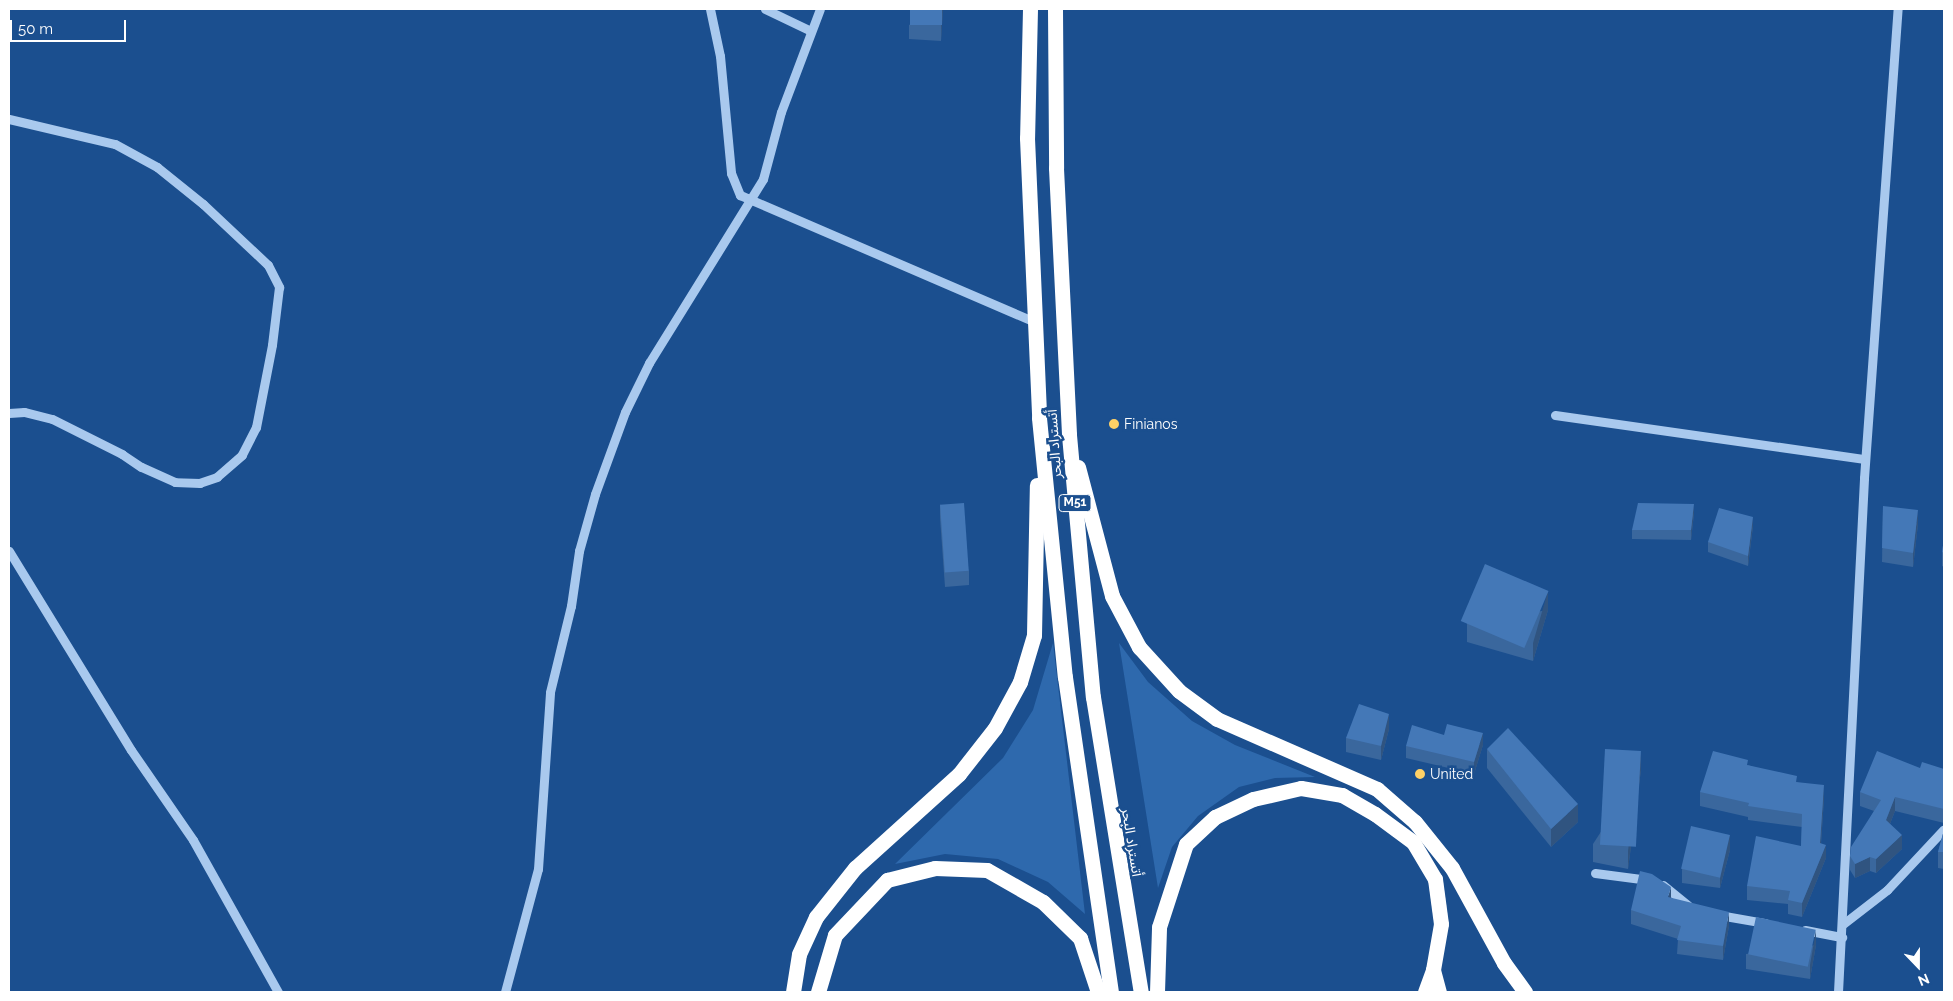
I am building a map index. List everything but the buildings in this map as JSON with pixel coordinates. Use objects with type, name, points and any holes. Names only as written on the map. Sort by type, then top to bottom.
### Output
[{"type":"highway","name":"أتستراد البحر","points":[[1030,9],[1026,138],[1039,418],[1065,677],[1112,992]]},
{"type":"highway","name":"أتستراد البحر","points":[[1055,9],[1056,168],[1069,435],[1093,697],[1141,992]]},
{"type":"highway","points":[[793,992],[799,954],[816,917],[855,868],[959,774],[995,728],[1020,682],[1034,634],[1039,418]]},
{"type":"highway","points":[[1069,435],[1112,596],[1139,647],[1179,691],[1217,719],[1378,789],[1402,811],[1452,868],[1504,963],[1525,992]]},
{"type":"highway","points":[[1158,992],[1159,927],[1186,844],[1215,817],[1245,802],[1301,788],[1342,796],[1375,814],[1413,842],[1435,880],[1441,924],[1433,970],[1425,992]]},
{"type":"highway","points":[[818,992],[835,935],[880,887],[887,880],[935,868],[987,870],[1043,902],[1080,938],[1098,992]]},
{"type":"highway","points":[[1504,963],[1512,992]]},
{"type":"highway","points":[[1433,970],[1439,992]]},
{"type":"street","points":[[710,9],[720,56],[731,172],[740,196],[749,202],[1033,321]]},
{"type":"street","points":[[765,9],[812,31]]},
{"type":"street","points":[[505,992],[538,869],[550,692],[585,526],[635,391],[660,345],[709,270],[725,238],[749,202],[768,167],[781,112],[820,9]]},
{"type":"street","points":[[1838,992],[1843,924],[1865,458],[1898,9]]},
{"type":"street","points":[[9,118],[115,144],[157,167],[204,204],[268,265],[279,287],[272,346],[256,426],[242,455],[217,477],[200,483],[175,482],[141,467],[122,454],[52,419],[24,412],[9,414]]},
{"type":"street","points":[[1555,415],[1865,458]]},
{"type":"street","points":[[9,552],[131,750],[192,840],[278,992]]},
{"type":"street","points":[[1843,924],[1887,890],[1944,830]]},
{"type":"street","points":[[1595,873],[1656,882],[1695,909]]},
{"type":"street","points":[[1712,913],[1778,926]]},
{"type":"street","points":[[1796,929],[1842,937]]},
{"type":"shaded area","points":[[1053,643],[1085,914],[1048,882],[998,859],[945,854],[895,864],[1003,758],[1033,710]]},
{"type":"shaded area","points":[[1119,643],[1148,682],[1192,721],[1235,745],[1315,777],[1275,778],[1239,787],[1198,816],[1172,847],[1158,888]]},
{"type":"place","name":"Finianos","points":[[1114,424]]},
{"type":"place","name":"United","points":[[1420,774]]}]
